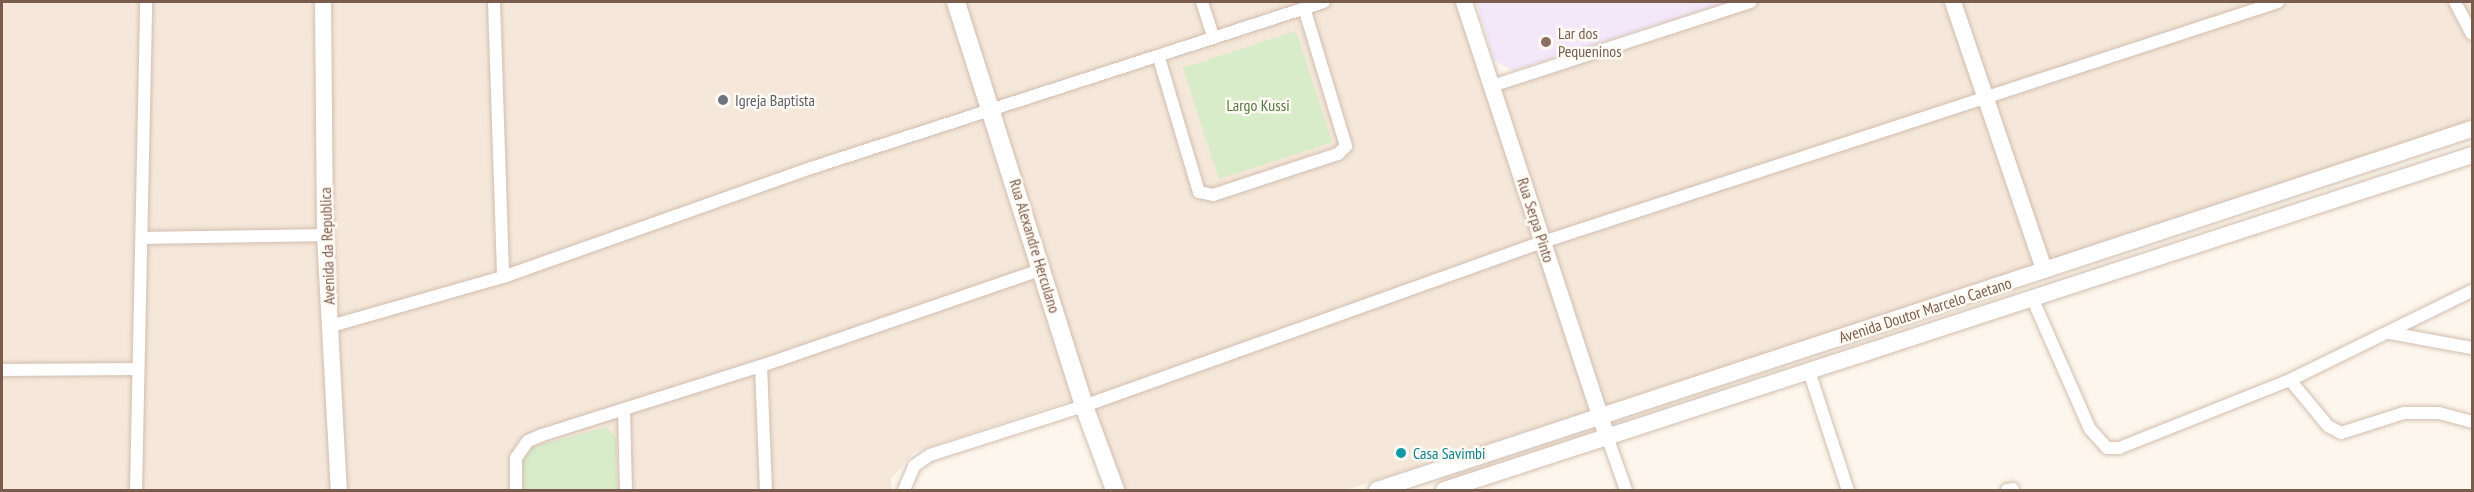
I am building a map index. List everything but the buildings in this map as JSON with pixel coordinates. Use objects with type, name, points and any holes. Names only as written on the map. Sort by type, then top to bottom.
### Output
[{"type":"main road","name":"Rua Alexandre Herculano","points":[[956,2],[992,109],[1084,406],[1115,490]]},
{"type":"street","points":[[136,490],[137,369],[144,238],[146,2]]},
{"type":"street","name":"Avenida da Republica","points":[[323,2],[325,234],[339,490]]},
{"type":"street","points":[[494,2],[503,277]]},
{"type":"street","points":[[1202,2],[1214,38]]},
{"type":"street","points":[[331,326],[503,277],[682,211],[1324,2]]},
{"type":"street","name":"Rua Serpa Pinto","points":[[1464,2],[1608,439]]},
{"type":"street","points":[[1492,86],[1752,2]]},
{"type":"street","points":[[1953,2],[2044,270]]},
{"type":"street","points":[[904,490],[914,466],[930,455],[1084,406],[1543,242],[1984,96],[2278,2]]},
{"type":"street","points":[[2455,2],[2472,34]]},
{"type":"street","points":[[1159,57],[1199,192],[1213,195],[1338,154],[1346,146],[1304,8]]},
{"type":"street","name":"Avenida Doutor Marcelo Caetano","points":[[1377,490],[2472,129]]},
{"type":"street","name":"Avenida Doutor Marcelo Caetano","points":[[1444,490],[1608,439],[1809,371],[2033,300],[2472,155]]},
{"type":"street","points":[[144,238],[325,234]]},
{"type":"street","points":[[516,490],[516,458],[528,441],[761,366],[1042,269]]},
{"type":"street","points":[[2033,300],[2090,429],[2108,448],[2134,443],[2290,380],[2472,291]]},
{"type":"street","points":[[2390,333],[2472,348]]},
{"type":"street","points":[[761,366],[766,490]]},
{"type":"street","points":[[2,370],[137,369]]},
{"type":"street","points":[[1809,371],[1848,490]]},
{"type":"street","points":[[2290,380],[2328,426],[2341,433],[2403,413],[2439,412],[2472,422]]},
{"type":"street","points":[[624,409],[626,490]]},
{"type":"street","points":[[1608,439],[1626,490]]},
{"type":"shaded area","points":[[2,2],[1464,2],[1492,86],[1751,2],[2472,2],[2472,122],[1347,490],[1115,490],[1081,397],[914,452],[891,479],[892,490],[2,490]]},
{"type":"shaded area","name":"Lar dos Pequeninos","points":[[1476,2],[1728,2],[1513,71],[1494,60]]},
{"type":"green space","name":"Largo Kussi","points":[[1296,31],[1332,142],[1219,179],[1183,68]]},
{"type":"green space","points":[[606,427],[616,437],[618,490],[524,490],[521,460],[528,448]]},
{"type":"place","name":"Lar dos Pequeninos","points":[[1546,42]]},
{"type":"place","name":"Igreja Baptista","points":[[723,100]]},
{"type":"place","name":"Casa Savimbi","points":[[1401,453]]}]
